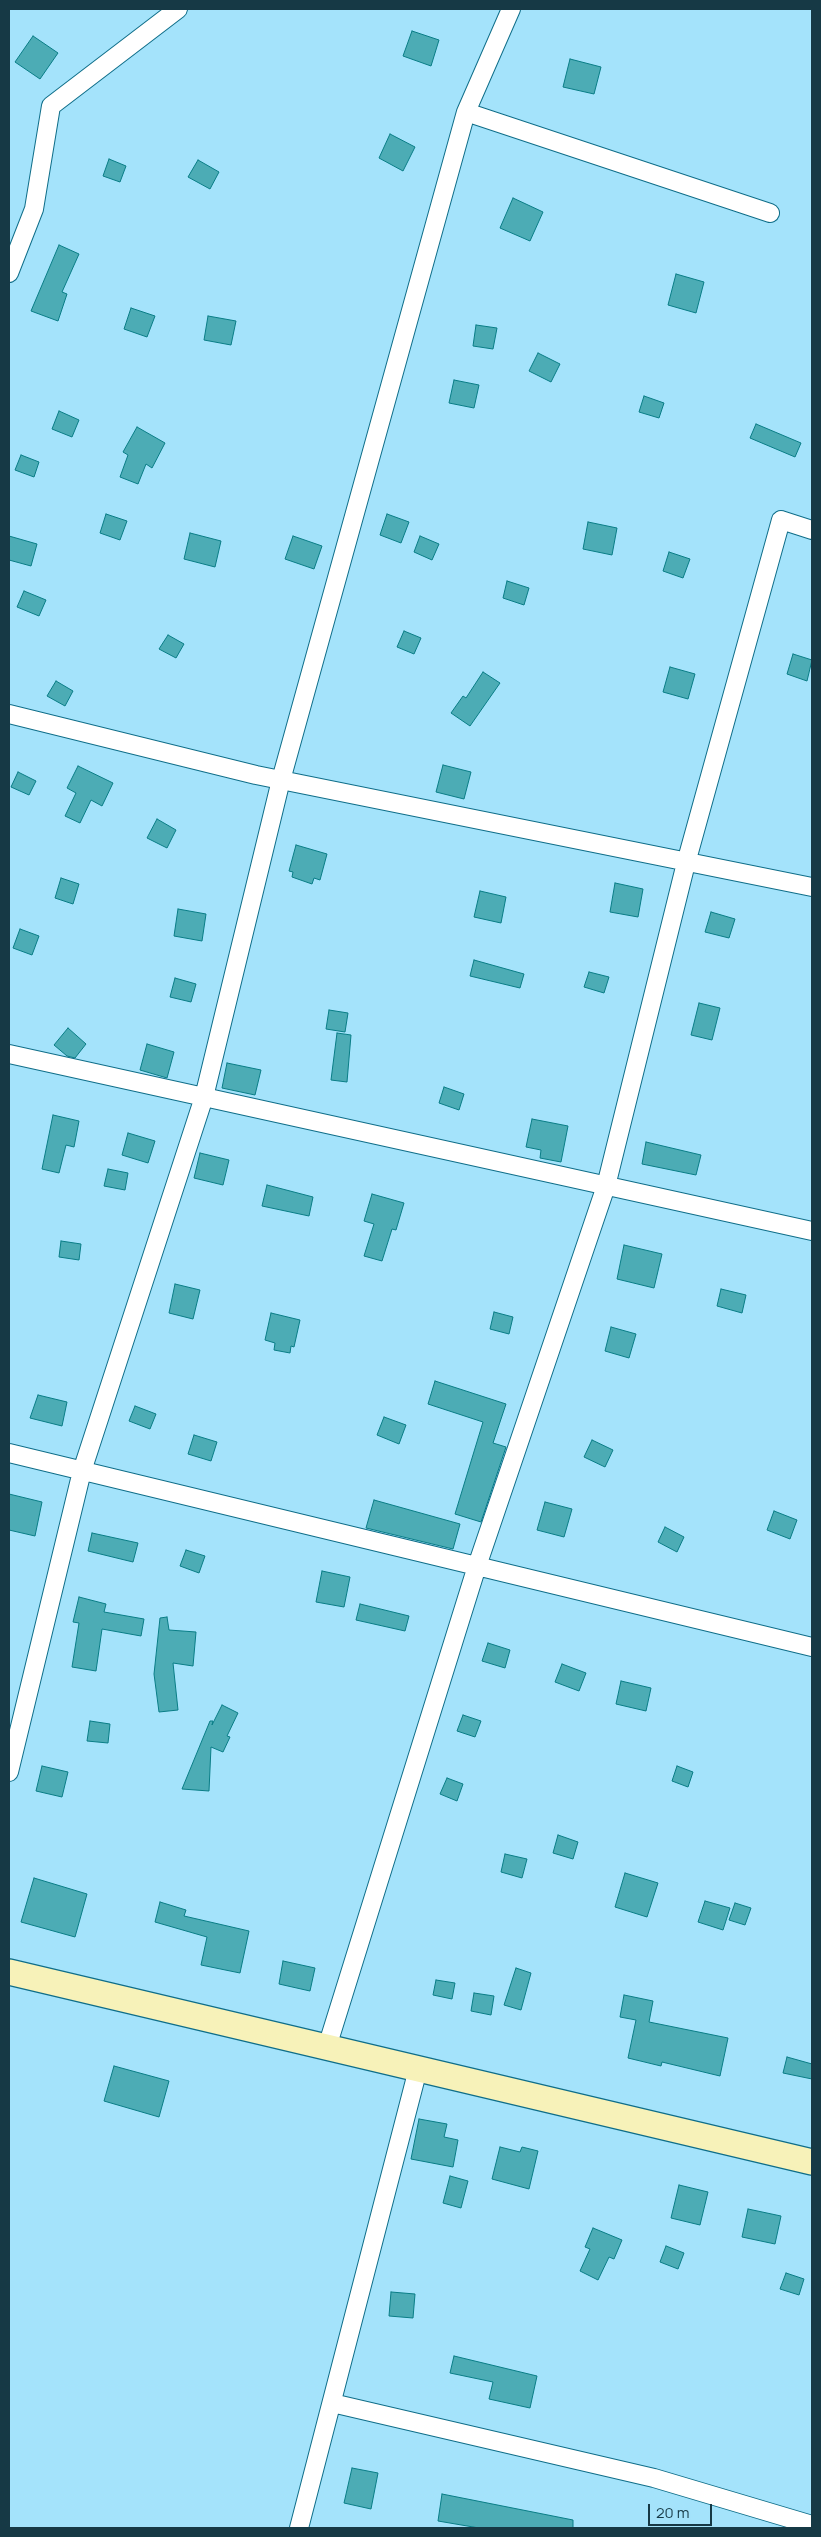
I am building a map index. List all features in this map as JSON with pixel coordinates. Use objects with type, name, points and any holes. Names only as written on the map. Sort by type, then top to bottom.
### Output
[{"type":"main road","points":[[9,1972],[812,2162]]},
{"type":"street","points":[[9,273],[34,209],[51,106],[178,9]]},
{"type":"street","points":[[9,1772],[82,1471],[204,1097],[282,780],[466,112],[512,9]]},
{"type":"street","points":[[466,112],[770,213]]},
{"type":"street","points":[[327,2048],[477,1566],[606,1186],[686,863],[781,520],[812,530]]},
{"type":"street","points":[[9,714],[282,780],[812,887]]},
{"type":"street","points":[[9,1054],[812,1231]]},
{"type":"street","points":[[9,1453],[812,1647]]},
{"type":"street","points":[[299,2528],[418,2069]]},
{"type":"street","points":[[332,2402],[654,2478],[812,2525]]},
{"type":"building","points":[[412,31],[439,40],[431,66],[403,56]]},
{"type":"building","points":[[33,36],[58,53],[40,79],[15,62]]},
{"type":"building","points":[[570,59],[601,67],[594,94],[563,87]]},
{"type":"building","points":[[390,134],[415,147],[403,171],[379,158]]},
{"type":"building","points":[[109,159],[126,166],[120,182],[103,176]]},
{"type":"building","points":[[198,160],[219,172],[210,189],[188,177]]},
{"type":"building","points":[[513,198],[543,212],[530,241],[500,228]]},
{"type":"building","points":[[59,245],[79,254],[62,292],[67,294],[58,321],[31,311]]},
{"type":"building","points":[[676,274],[704,282],[696,313],[668,305]]},
{"type":"building","points":[[131,308],[155,316],[147,337],[124,329]]},
{"type":"building","points":[[208,316],[236,321],[231,345],[204,340]]},
{"type":"building","points":[[476,325],[497,328],[493,349],[473,346]]},
{"type":"building","points":[[538,353],[560,364],[551,382],[529,371]]},
{"type":"building","points":[[454,380],[479,385],[474,408],[449,403]]},
{"type":"building","points":[[644,396],[664,403],[659,418],[639,412]]},
{"type":"building","points":[[59,411],[79,420],[72,437],[52,429]]},
{"type":"building","points":[[756,424],[801,443],[795,457],[750,438]]},
{"type":"building","points":[[137,427],[165,443],[152,468],[146,464],[138,484],[120,477],[128,455],[123,452]]},
{"type":"building","points":[[21,455],[39,462],[34,477],[15,470]]},
{"type":"building","points":[[106,514],[127,521],[120,540],[100,533]]},
{"type":"building","points":[[387,514],[409,522],[401,543],[380,535]]},
{"type":"building","points":[[588,522],[617,528],[612,555],[583,549]]},
{"type":"building","points":[[190,533],[221,541],[215,567],[184,559]]},
{"type":"building","points":[[9,536],[37,544],[31,566],[9,560]]},
{"type":"building","points":[[293,536],[322,546],[314,569],[285,559]]},
{"type":"building","points":[[420,536],[439,544],[432,560],[414,552]]},
{"type":"building","points":[[669,552],[690,559],[683,578],[663,571]]},
{"type":"building","points":[[507,581],[529,588],[524,605],[503,598]]},
{"type":"building","points":[[24,591],[46,600],[39,616],[17,607]]},
{"type":"building","points":[[404,631],[421,638],[414,654],[397,647]]},
{"type":"building","points":[[168,635],[184,644],[176,658],[159,649]]},
{"type":"building","points":[[793,654],[812,660],[807,681],[787,674]]},
{"type":"building","points":[[670,667],[695,674],[688,699],[663,692]]},
{"type":"building","points":[[483,672],[500,683],[470,726],[451,713],[463,696],[466,698]]},
{"type":"building","points":[[56,681],[73,691],[65,706],[47,696]]},
{"type":"building","points":[[443,765],[471,772],[464,799],[436,792]]},
{"type":"building","points":[[78,766],[113,783],[102,806],[91,800],[80,823],[65,816],[76,793],[67,788]]},
{"type":"building","points":[[18,772],[36,781],[29,795],[11,787]]},
{"type":"building","points":[[157,819],[176,830],[167,848],[147,838]]},
{"type":"building","points":[[296,845],[327,854],[320,880],[314,878],[312,884],[292,877],[293,872],[289,871]]},
{"type":"building","points":[[61,878],[79,884],[73,904],[55,898]]},
{"type":"building","points":[[615,883],[643,889],[638,917],[610,912]]},
{"type":"building","points":[[480,891],[506,897],[501,923],[474,917]]},
{"type":"building","points":[[178,909],[206,914],[202,941],[174,936]]},
{"type":"building","points":[[711,912],[735,919],[729,938],[705,932]]},
{"type":"building","points":[[20,929],[39,936],[32,955],[13,948]]},
{"type":"building","points":[[474,960],[524,974],[520,988],[470,976]]},
{"type":"building","points":[[589,972],[609,977],[604,993],[584,987]]},
{"type":"building","points":[[175,978],[196,984],[191,1002],[170,997]]},
{"type":"building","points":[[699,1003],[720,1008],[712,1040],[691,1035]]},
{"type":"building","points":[[329,1010],[348,1013],[345,1032],[326,1029]]},
{"type":"building","points":[[68,1028],[86,1044],[75,1058],[67,1056],[54,1045]]},
{"type":"building","points":[[337,1033],[351,1035],[347,1082],[331,1080]]},
{"type":"building","points":[[147,1044],[174,1052],[167,1078],[140,1070]]},
{"type":"building","points":[[227,1063],[261,1070],[255,1095],[222,1088]]},
{"type":"building","points":[[444,1087],[464,1094],[459,1110],[439,1103]]},
{"type":"building","points":[[53,1115],[79,1121],[74,1147],[66,1145],[59,1173],[42,1169]]},
{"type":"building","points":[[532,1119],[568,1126],[561,1162],[540,1158],[541,1150],[526,1147]]},
{"type":"building","points":[[128,1133],[155,1141],[148,1163],[122,1155]]},
{"type":"building","points":[[646,1142],[701,1155],[696,1175],[642,1164]]},
{"type":"building","points":[[200,1153],[229,1160],[223,1185],[194,1178]]},
{"type":"building","points":[[108,1169],[128,1173],[125,1190],[104,1186]]},
{"type":"building","points":[[267,1185],[313,1197],[309,1216],[262,1206]]},
{"type":"building","points":[[372,1194],[404,1203],[396,1230],[392,1229],[382,1261],[364,1256],[374,1224],[364,1221]]},
{"type":"building","points":[[61,1241],[81,1244],[79,1260],[59,1257]]},
{"type":"building","points":[[624,1245],[662,1254],[654,1288],[617,1279]]},
{"type":"building","points":[[175,1284],[200,1290],[193,1319],[169,1313]]},
{"type":"building","points":[[721,1289],[746,1295],[742,1313],[717,1306]]},
{"type":"building","points":[[494,1312],[513,1317],[509,1334],[490,1329]]},
{"type":"building","points":[[271,1313],[300,1320],[294,1347],[291,1346],[290,1353],[274,1350],[275,1343],[265,1340]]},
{"type":"building","points":[[611,1327],[636,1334],[629,1358],[605,1351]]},
{"type":"building","points":[[435,1381],[506,1404],[493,1443],[506,1447],[481,1522],[455,1514],[483,1422],[428,1404]]},
{"type":"building","points":[[38,1395],[67,1402],[62,1426],[30,1418]]},
{"type":"building","points":[[135,1406],[156,1414],[150,1429],[129,1421]]},
{"type":"building","points":[[384,1417],[406,1425],[399,1444],[377,1435]]},
{"type":"building","points":[[194,1435],[217,1442],[211,1461],[188,1454]]},
{"type":"building","points":[[592,1440],[613,1450],[605,1467],[584,1457]]},
{"type":"building","points":[[9,1494],[42,1502],[35,1536],[9,1530]]},
{"type":"building","points":[[374,1500],[460,1524],[453,1549],[366,1528]]},
{"type":"building","points":[[545,1502],[572,1509],[564,1537],[537,1530]]},
{"type":"building","points":[[774,1511],[797,1520],[790,1539],[767,1530]]},
{"type":"building","points":[[665,1527],[684,1537],[677,1552],[658,1542]]},
{"type":"building","points":[[92,1533],[138,1543],[133,1562],[88,1551]]},
{"type":"building","points":[[186,1550],[205,1556],[199,1573],[180,1566]]},
{"type":"building","points":[[322,1571],[350,1577],[344,1607],[316,1602]]},
{"type":"building","points":[[79,1597],[106,1604],[104,1612],[144,1619],[141,1636],[102,1629],[96,1671],[72,1667],[79,1623],[73,1622]]},
{"type":"building","points":[[360,1604],[409,1616],[405,1631],[356,1620]]},
{"type":"building","points":[[167,1617],[169,1630],[196,1632],[193,1666],[173,1663],[178,1710],[159,1712],[154,1674],[160,1618]]},
{"type":"building","points":[[488,1643],[510,1650],[505,1668],[482,1661]]},
{"type":"building","points":[[562,1664],[586,1673],[579,1691],[555,1682]]},
{"type":"building","points":[[621,1681],[651,1688],[646,1711],[616,1704]]},
{"type":"building","points":[[222,1705],[238,1713],[227,1736],[230,1737],[223,1752],[211,1747],[209,1791],[182,1789],[210,1721],[213,1721],[212,1725]]},
{"type":"building","points":[[463,1715],[481,1721],[475,1737],[457,1731]]},
{"type":"building","points":[[90,1721],[110,1724],[108,1743],[87,1741]]},
{"type":"building","points":[[42,1766],[68,1772],[62,1797],[36,1791]]},
{"type":"building","points":[[677,1766],[693,1772],[688,1787],[672,1781]]},
{"type":"building","points":[[447,1778],[463,1784],[457,1801],[440,1794]]},
{"type":"building","points":[[558,1835],[578,1842],[573,1859],[553,1853]]},
{"type":"building","points":[[505,1854],[527,1859],[522,1878],[501,1872]]},
{"type":"building","points":[[625,1873],[658,1883],[647,1917],[615,1907]]},
{"type":"building","points":[[34,1878],[87,1894],[75,1937],[21,1922]]},
{"type":"building","points":[[705,1901],[730,1908],[723,1930],[698,1922]]},
{"type":"building","points":[[160,1902],[186,1910],[184,1916],[249,1931],[240,1973],[201,1965],[207,1937],[155,1922]]},
{"type":"building","points":[[735,1903],[751,1908],[745,1925],[729,1920]]},
{"type":"building","points":[[283,1961],[315,1968],[310,1991],[279,1984]]},
{"type":"building","points":[[516,1968],[531,1973],[521,2010],[504,2005]]},
{"type":"building","points":[[436,1980],[455,1983],[452,1999],[433,1995]]},
{"type":"building","points":[[474,1993],[494,1996],[491,2015],[471,2011]]},
{"type":"building","points":[[624,1995],[653,2001],[649,2022],[728,2038],[720,2076],[662,2062],[661,2066],[628,2058],[636,2020],[620,2017]]},
{"type":"building","points":[[787,2057],[812,2064],[812,2079],[783,2073]]},
{"type":"building","points":[[114,2066],[169,2081],[159,2117],[104,2101]]},
{"type":"building","points":[[419,2119],[447,2124],[444,2137],[458,2140],[453,2167],[411,2159]]},
{"type":"building","points":[[500,2147],[520,2152],[522,2147],[538,2151],[529,2189],[492,2179]]},
{"type":"building","points":[[450,2176],[468,2181],[461,2208],[443,2203]]},
{"type":"building","points":[[679,2185],[708,2192],[700,2225],[671,2218]]},
{"type":"building","points":[[748,2209],[781,2216],[775,2244],[742,2237]]},
{"type":"building","points":[[593,2228],[622,2240],[614,2259],[609,2257],[598,2280],[580,2271],[590,2249],[585,2247]]},
{"type":"building","points":[[666,2246],[684,2253],[678,2269],[660,2262]]},
{"type":"building","points":[[786,2273],[804,2279],[799,2295],[780,2289]]},
{"type":"building","points":[[391,2292],[415,2294],[413,2318],[389,2316]]},
{"type":"building","points":[[454,2356],[537,2376],[530,2408],[489,2399],[493,2382],[450,2373]]},
{"type":"building","points":[[352,2468],[378,2473],[371,2509],[344,2503]]},
{"type":"building","points":[[442,2494],[573,2520],[573,2528],[479,2528],[438,2521]]}]
